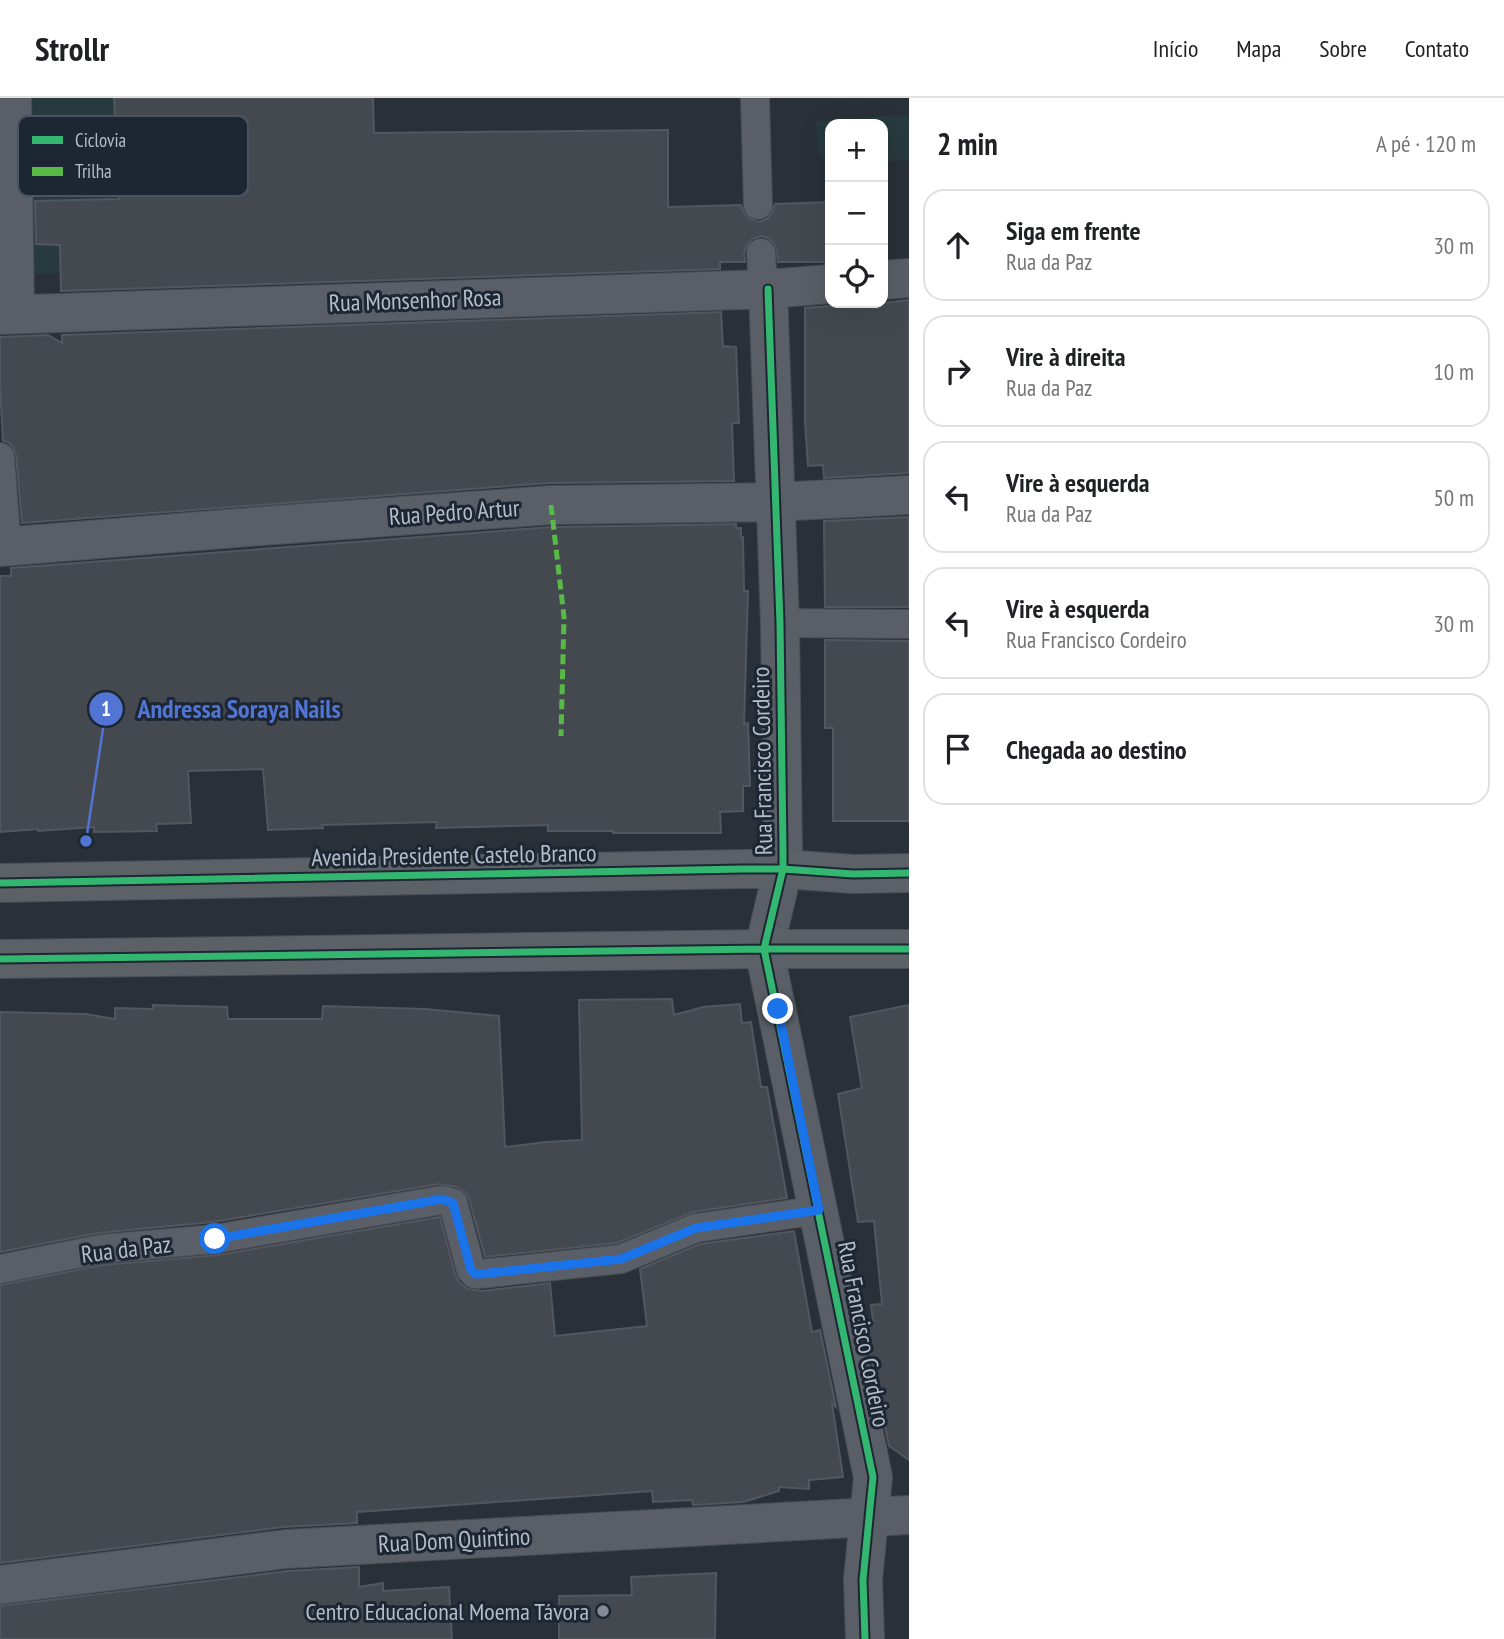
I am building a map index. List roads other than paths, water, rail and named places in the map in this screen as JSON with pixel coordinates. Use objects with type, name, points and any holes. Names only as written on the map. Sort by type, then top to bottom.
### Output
[{"type":"main road","name":"Avenida Presidente Castelo Branco","points":[[0,883],[783,869],[853,874],[909,873]]},
{"type":"main road","points":[[0,959],[764,948],[909,949]]},
{"type":"street","points":[[7,314],[12,98]]},
{"type":"street","name":"Rua Monsenhor Rosa","points":[[7,314],[764,277],[825,283]]},
{"type":"street","name":"Rua Francisco Cordeiro","points":[[764,277],[780,623],[783,869],[764,948],[873,1477],[863,1580],[865,1639]]},
{"type":"street","points":[[888,280],[909,278]]},
{"type":"street","name":"Rua Pedro Artur","points":[[3,547],[551,505],[775,502],[909,495]]},
{"type":"street","name":"Rua Dom Quintino","points":[[0,1585],[286,1549],[909,1515]]},
{"type":"lane","points":[[755,98],[758,205]]},
{"type":"lane","points":[[0,457],[3,547]]},
{"type":"lane","points":[[780,623],[909,624]]},
{"type":"lane","name":"Rua da Paz","points":[[0,1269],[101,1249],[215,1239],[442,1199],[453,1203],[471,1270],[480,1274],[621,1259],[696,1228],[819,1210]]},
{"type":"place","name":"Andressa Soraya Nails","points":[[86,841]]},
{"type":"place","name":"Centro Educacional Moema Távora","points":[[603,1611]]}]
